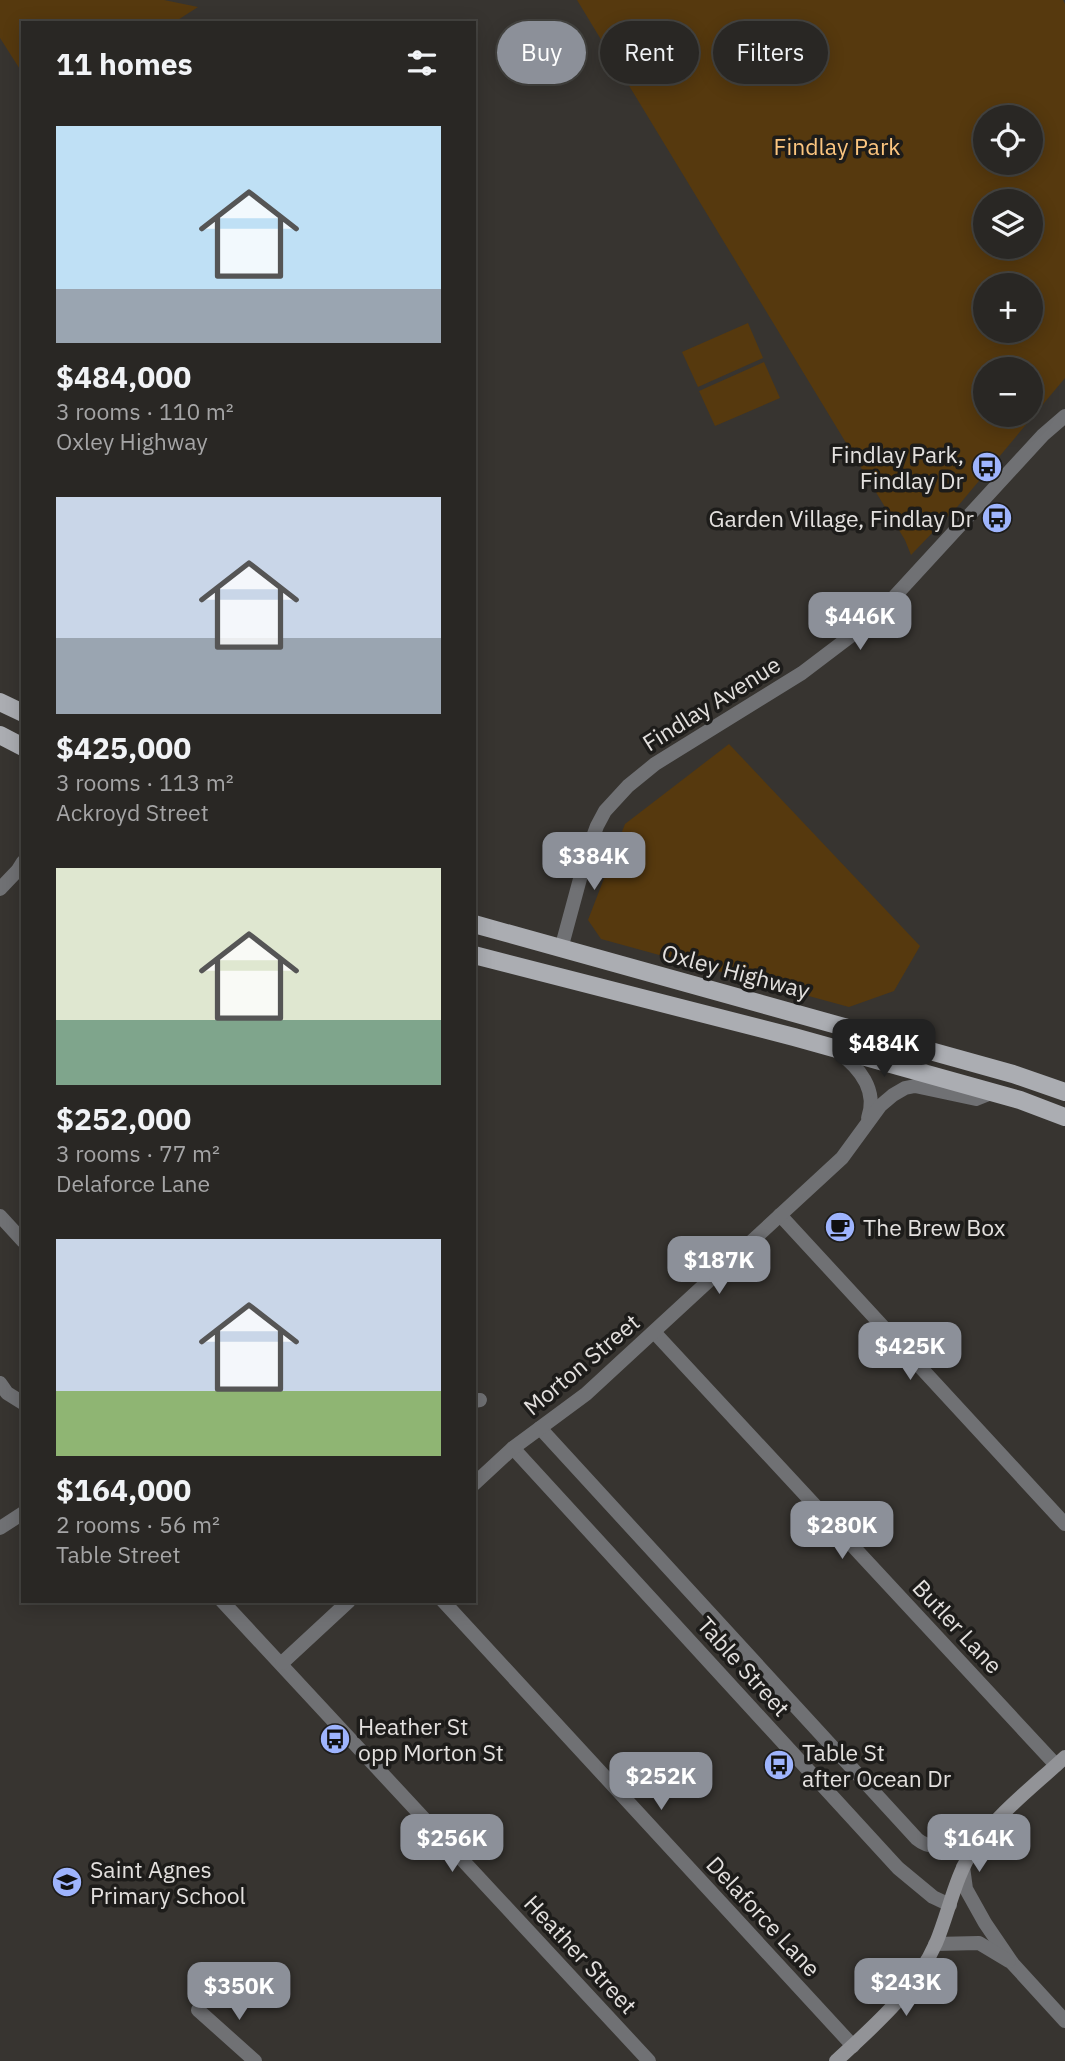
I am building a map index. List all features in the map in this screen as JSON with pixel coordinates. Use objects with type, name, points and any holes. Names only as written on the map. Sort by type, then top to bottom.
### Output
[{"type":"main road","points":[[0,702],[21,712]]},
{"type":"main road","points":[[0,735],[21,746]]},
{"type":"main road","name":"Oxley Highway","points":[[476,925],[1013,1074],[1065,1092]]},
{"type":"main road","points":[[555,975],[561,949]]},
{"type":"main road","points":[[476,955],[781,1034],[1020,1100],[1065,1117]]},
{"type":"main road","points":[[836,2061],[912,1984],[935,1944],[963,1867],[986,1832],[1061,1761]]},
{"type":"street","name":"Findlay Avenue","points":[[561,949],[597,826],[605,811],[628,786],[655,764],[802,673],[860,629],[904,586],[1043,435],[1065,416]]},
{"type":"street","points":[[0,889],[21,865]]},
{"type":"street","name":"Morton Street","points":[[836,1050],[861,1073],[870,1091],[872,1108],[864,1129]]},
{"type":"street","name":"Morton Street","points":[[476,1482],[513,1448],[586,1394],[842,1158],[880,1106],[893,1094],[915,1086],[976,1099],[991,1093]]},
{"type":"street","points":[[780,1215],[1065,1524]]},
{"type":"street","points":[[0,1216],[21,1239]]},
{"type":"street","name":"Butler Lane","points":[[654,1332],[1061,1761]]},
{"type":"street","points":[[0,1383],[7,1393],[21,1402]]},
{"type":"street","name":"Table Street","points":[[540,1428],[917,1839],[929,1846],[946,1846],[964,1842],[986,1832]]},
{"type":"street","name":"Table Street","points":[[513,1448],[898,1868],[933,1897],[950,1905]]},
{"type":"street","points":[[0,1528],[21,1514]]},
{"type":"street","name":"Heather Street","points":[[224,1603],[649,2061]]},
{"type":"street","points":[[282,1663],[347,1603]]},
{"type":"street","name":"Delaforce Lane","points":[[445,1603],[853,2046]]},
{"type":"street","points":[[963,1867],[967,1889],[974,1905],[1013,1964],[1065,2021]]},
{"type":"street","points":[[935,1944],[979,1943],[1013,1964]]},
{"type":"street","points":[[198,2010],[255,2061]]},
{"type":"green space","points":[[0,0],[164,0],[198,7],[176,21],[21,21],[21,71],[0,38]]},
{"type":"green space","name":"Findlay Park","points":[[577,0],[1063,0],[1065,378],[1043,404],[1043,357],[973,357],[973,427],[1024,427],[958,506],[911,555],[905,540],[628,84],[699,84],[699,21],[600,21],[600,38]]},
{"type":"green space","points":[[748,323],[763,358],[698,387],[682,352]]},
{"type":"green space","points":[[764,362],[780,398],[715,426],[699,391]]},
{"type":"green space","points":[[729,744],[920,946],[894,991],[849,1007],[601,939],[588,920],[625,824]]},
{"type":"place","name":"Findlay Park, Findlay Dr","points":[[987,467]]},
{"type":"place","name":"Garden Village, Findlay Dr","points":[[997,518]]},
{"type":"place","name":"The Brew Box","points":[[840,1227]]},
{"type":"place","name":"Heather St opp Morton St","points":[[335,1739]]},
{"type":"place","name":"Table St after Ocean Dr","points":[[779,1765]]},
{"type":"place","name":"Saint Agnes Primary School","points":[[67,1882]]}]
